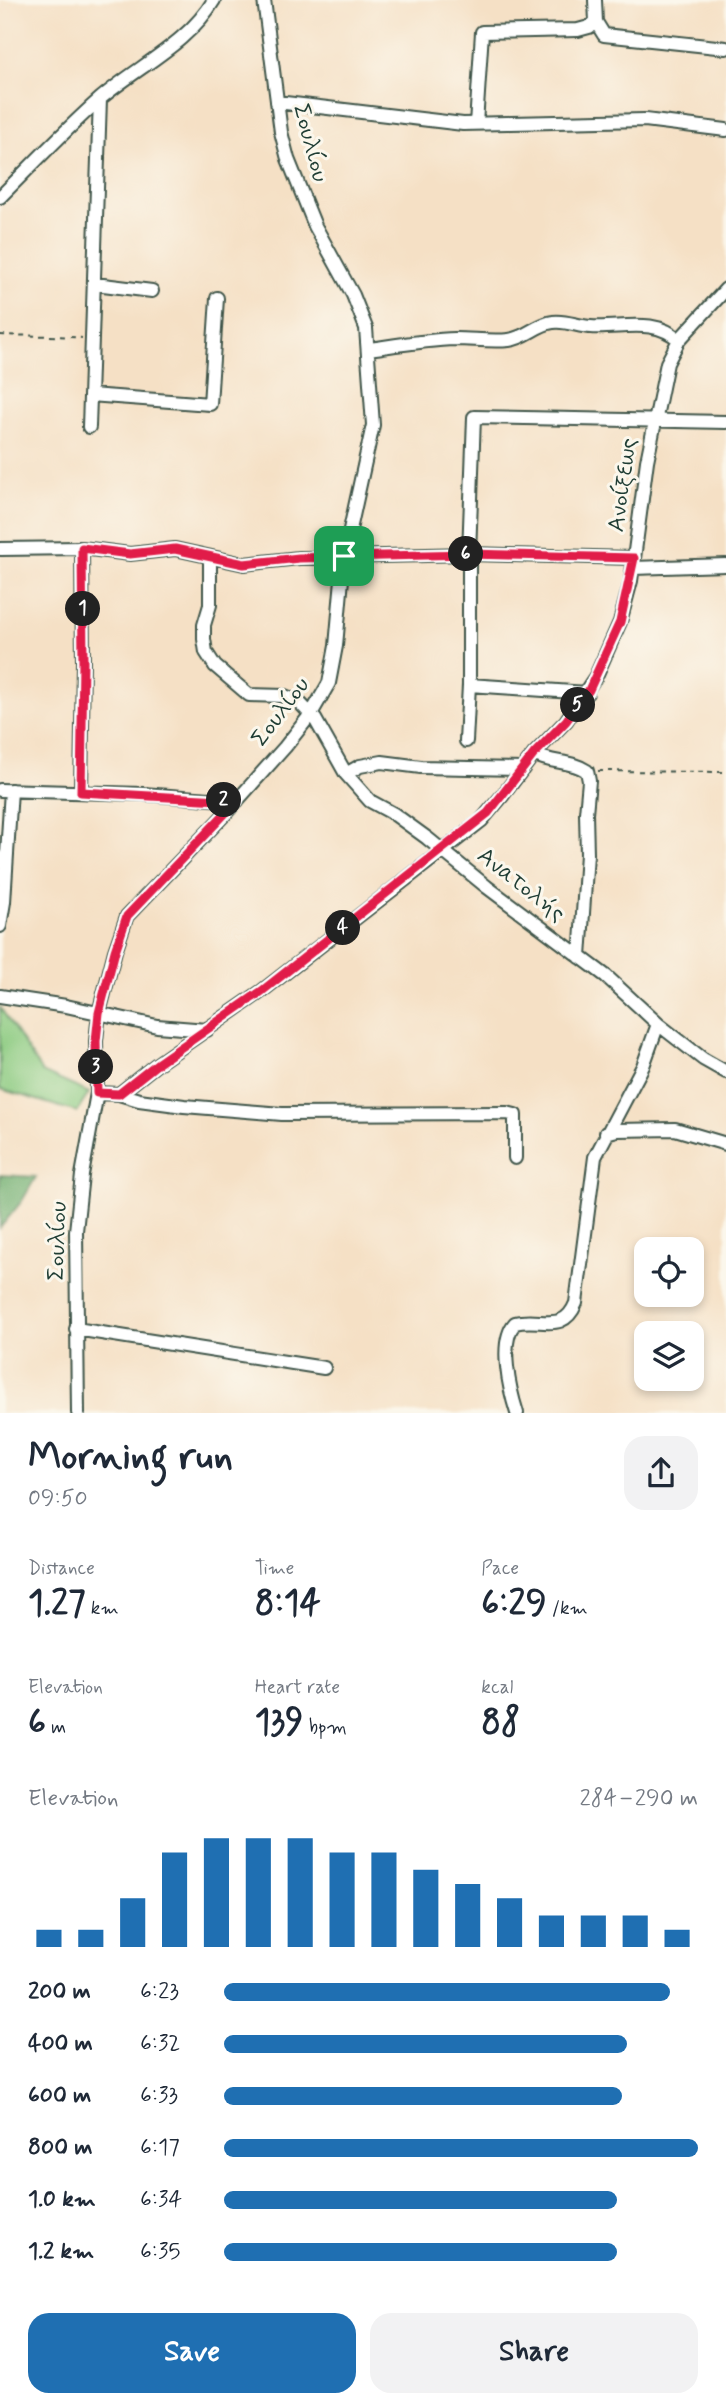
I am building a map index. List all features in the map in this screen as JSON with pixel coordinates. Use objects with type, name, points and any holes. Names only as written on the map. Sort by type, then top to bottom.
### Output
[{"type":"street","points":[[0,197],[100,99],[183,37],[201,19],[214,0]]},
{"type":"street","name":"Σουλίου","points":[[78,1413],[77,1221],[97,1093],[96,1041],[99,1013],[115,951],[127,916],[237,801],[311,714],[324,694],[332,672],[344,556],[373,425],[369,349],[362,316],[299,190],[283,143],[264,0]]},
{"type":"street","points":[[595,0],[596,22],[604,35],[726,48]]},
{"type":"street","points":[[475,124],[482,32],[578,30],[596,22]]},
{"type":"street","points":[[89,427],[100,99]]},
{"type":"street","points":[[276,102],[475,124],[627,120],[658,121],[726,131]]},
{"type":"street","points":[[95,284],[152,291]]},
{"type":"street","name":"Ανοίξεως","points":[[119,1094],[273,983],[488,813],[534,754],[566,721],[587,693],[620,622],[634,563],[654,422],[667,363],[679,340],[726,289]]},
{"type":"street","points":[[90,395],[210,404],[217,298]]},
{"type":"street","points":[[369,349],[447,340],[516,339],[546,324],[559,321],[588,327],[660,328],[671,332],[679,340]]},
{"type":"street","points":[[466,740],[474,416],[726,422]]},
{"type":"street","points":[[0,549],[82,548],[130,554],[175,549],[244,564],[279,559],[344,556],[469,554],[726,565]]},
{"type":"street","points":[[81,792],[82,548]]},
{"type":"street","points":[[210,557],[210,605],[204,629],[205,647],[212,663],[249,695],[290,697],[311,714]]},
{"type":"street","points":[[469,685],[587,693]]},
{"type":"street","name":"Ανατολής","points":[[311,714],[346,774],[371,802],[394,814],[443,850],[486,887],[606,976],[658,1024],[726,1072]]},
{"type":"street","points":[[534,754],[580,766],[587,771],[587,854],[580,957]]},
{"type":"street","points":[[346,774],[360,766],[383,762],[421,767],[523,769]]},
{"type":"street","points":[[0,926],[6,790],[237,801]]},
{"type":"street","points":[[0,996],[157,1026],[206,1030]]},
{"type":"street","points":[[517,1413],[508,1372],[508,1334],[515,1323],[560,1322],[573,1310],[590,1202],[592,1169],[598,1147],[643,1066],[658,1024]]},
{"type":"street","points":[[97,1093],[119,1094],[139,1100],[184,1106],[282,1115],[507,1113],[515,1115],[517,1122],[515,1158]]},
{"type":"street","points":[[606,1133],[617,1130],[675,1129],[726,1144]]},
{"type":"street","points":[[76,1329],[324,1368]]},
{"type":"path","points":[[0,335],[52,335],[93,340]]},
{"type":"path","points":[[587,771],[726,772]]},
{"type":"green space","points":[[0,1007],[42,1072],[89,1093],[77,1112],[0,1089]]},
{"type":"green space","points":[[0,1175],[36,1177],[22,1201],[0,1228]]},
{"type":"route","points":[[82,548],[130,554],[175,549],[244,564],[344,556],[469,554],[634,558],[634,568],[620,622],[589,690],[481,821],[262,991],[157,1064],[119,1094],[97,1093],[96,1041],[99,1013],[127,916],[237,801],[81,792],[82,548]]}]
